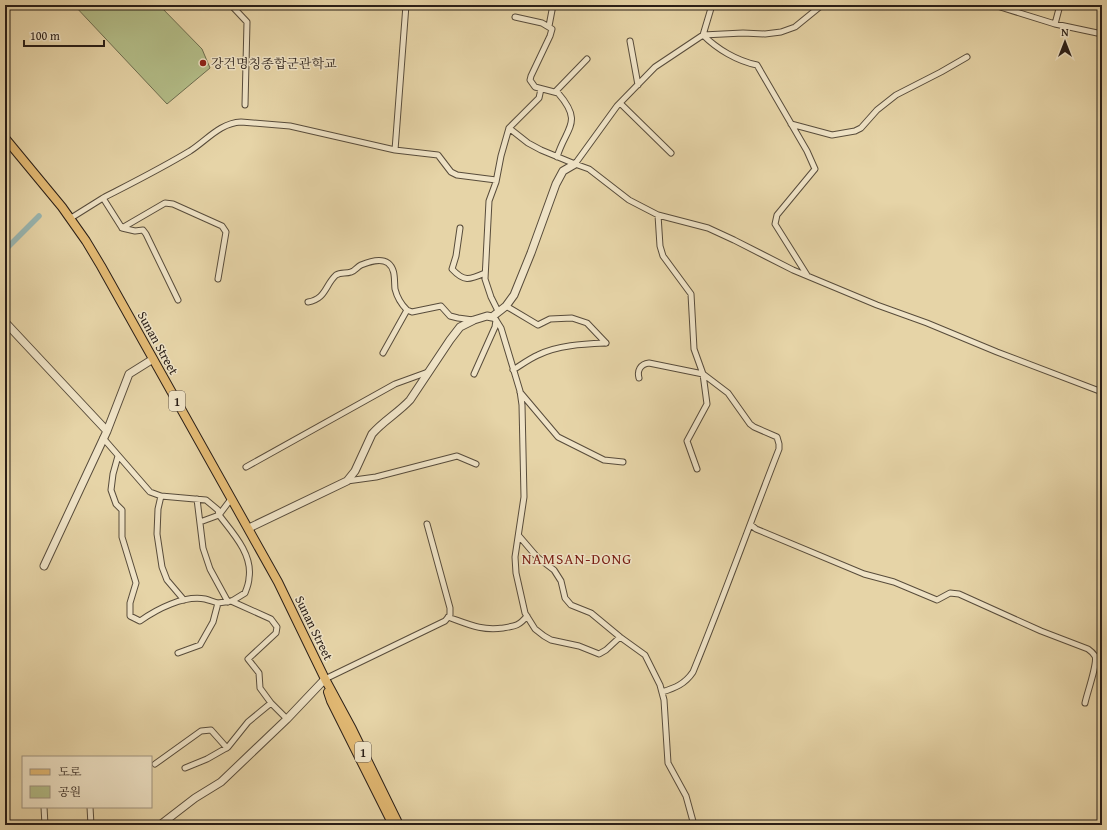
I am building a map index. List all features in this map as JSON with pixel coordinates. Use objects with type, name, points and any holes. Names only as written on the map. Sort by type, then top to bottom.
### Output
[{"type":"main road","name":"Sunan Street","points":[[5,138],[71,218],[101,266],[278,582],[399,825]]},
{"type":"main road","name":"Sunan Street","points":[[325,679],[331,701],[393,825]]},
{"type":"street","points":[[231,5],[247,22],[245,104]]},
{"type":"street","points":[[395,150],[406,5]]},
{"type":"street","points":[[549,26],[553,5]]},
{"type":"street","points":[[703,35],[712,5]]},
{"type":"street","points":[[474,374],[495,327],[494,318],[498,311],[506,306],[519,283],[556,184],[563,171],[575,164],[620,103],[655,67],[703,35],[743,33],[765,34],[781,32],[795,26],[822,5]]},
{"type":"street","points":[[994,5],[1026,16],[1102,34]]},
{"type":"street","points":[[1056,24],[1060,5]]},
{"type":"street","points":[[515,17],[542,23],[552,29],[530,80],[536,87],[555,92],[561,97],[570,110],[572,124],[557,157]]},
{"type":"street","points":[[703,35],[714,46],[746,63],[757,65],[807,151],[815,169],[777,215],[775,224],[808,276]]},
{"type":"street","points":[[630,40],[638,85]]},
{"type":"street","points":[[791,124],[832,136],[855,131],[861,128],[878,110],[896,95],[967,57]]},
{"type":"street","points":[[555,92],[587,59]]},
{"type":"street","points":[[498,311],[491,297],[485,279],[489,201],[496,180],[509,128],[539,98],[541,89]]},
{"type":"street","points":[[620,103],[671,153]]},
{"type":"street","points":[[71,218],[103,198],[191,150],[221,128],[234,122],[290,126],[395,150],[438,155],[451,172],[457,176],[496,180]]},
{"type":"street","points":[[509,128],[528,143],[557,157],[589,169],[629,200],[658,215],[708,228],[793,270],[877,305],[927,323],[997,352],[1102,392]]},
{"type":"street","points":[[103,198],[122,228],[135,231],[143,230],[146,234],[178,300]]},
{"type":"street","points":[[122,228],[165,203],[173,204],[222,226],[226,232],[218,279]]},
{"type":"street","points":[[658,215],[660,246],[663,256],[690,294],[694,349],[703,374],[707,404],[687,441],[697,469]]},
{"type":"street","points":[[460,228],[456,256],[452,269],[464,279],[470,279],[485,273]]},
{"type":"street","points":[[308,302],[319,298],[334,277],[339,274],[351,272],[360,265],[382,261],[388,263],[394,272],[397,295],[407,310],[412,312],[441,306],[450,316],[474,320]]},
{"type":"street","points":[[506,306],[538,325],[550,319],[572,318],[587,323],[606,343],[555,349],[539,355],[513,370]]},
{"type":"street","points":[[383,353],[407,310]]},
{"type":"street","points":[[347,481],[355,471],[372,434],[406,404],[460,327],[474,320],[487,316],[494,318],[501,328],[520,391],[522,405],[525,491],[515,564],[521,598],[527,616],[535,629],[551,640],[579,646],[599,654],[606,650],[620,637]]},
{"type":"street","points":[[5,322],[107,431]]},
{"type":"street","points":[[44,566],[102,438],[107,431],[129,374],[153,359]]},
{"type":"street","points":[[639,378],[638,374],[640,368],[646,363],[663,365],[703,374],[723,388],[754,427],[773,435],[779,440],[779,449],[751,525],[741,547],[716,616],[693,672],[688,679],[680,685],[662,692]]},
{"type":"street","points":[[246,467],[395,384],[428,372]]},
{"type":"street","points":[[520,391],[558,437],[604,460],[623,462]]},
{"type":"street","points":[[102,438],[118,456],[150,492],[161,496],[206,500],[218,510],[241,544],[249,564],[250,577],[245,593],[229,602],[218,603],[204,599],[184,600],[155,610],[140,620],[130,616],[130,603],[136,583],[122,537],[122,510],[116,504],[111,490],[113,474],[118,456]]},
{"type":"street","points":[[249,528],[347,481],[376,477],[457,456],[476,464]]},
{"type":"street","points":[[161,496],[158,509],[157,534],[162,567],[166,580],[184,600]]},
{"type":"street","points":[[197,499],[203,548],[210,569],[229,602],[271,619],[277,628],[276,633],[248,659],[259,673],[260,688],[287,719]]},
{"type":"street","points":[[200,522],[220,515],[231,499]]},
{"type":"street","points":[[160,825],[195,798],[221,782],[287,719],[325,679],[444,621],[450,615],[450,608],[427,524]]},
{"type":"street","points":[[751,525],[756,529],[864,574],[894,582],[937,600],[950,593],[959,594],[1041,631],[1088,650],[1095,656],[1096,665],[1085,703]]},
{"type":"street","points":[[519,536],[537,557],[554,570],[561,581],[565,598],[570,605],[592,613],[620,637],[645,655],[662,692],[666,711],[668,763],[686,796],[694,825]]},
{"type":"street","points":[[178,653],[200,645],[213,622],[218,603]]},
{"type":"street","points":[[448,617],[481,629],[492,629],[517,626],[527,616]]},
{"type":"street","points":[[186,768],[227,748],[240,734],[248,722],[271,702]]},
{"type":"street","points":[[155,764],[201,731],[211,730],[227,748]]},
{"type":"street","points":[[44,808],[45,825]]},
{"type":"street","points":[[90,808],[91,825]]},
{"type":"green space","points":[[74,5],[159,5],[202,49],[210,68],[167,104]]},
{"type":"waterway","points":[[5,250],[39,216]]},
{"type":"place","name":"강건명칭종합군관학교","points":[[203,63]]},
{"type":"district","name":"NAMSAN-DONG","points":[[577,558]]}]
